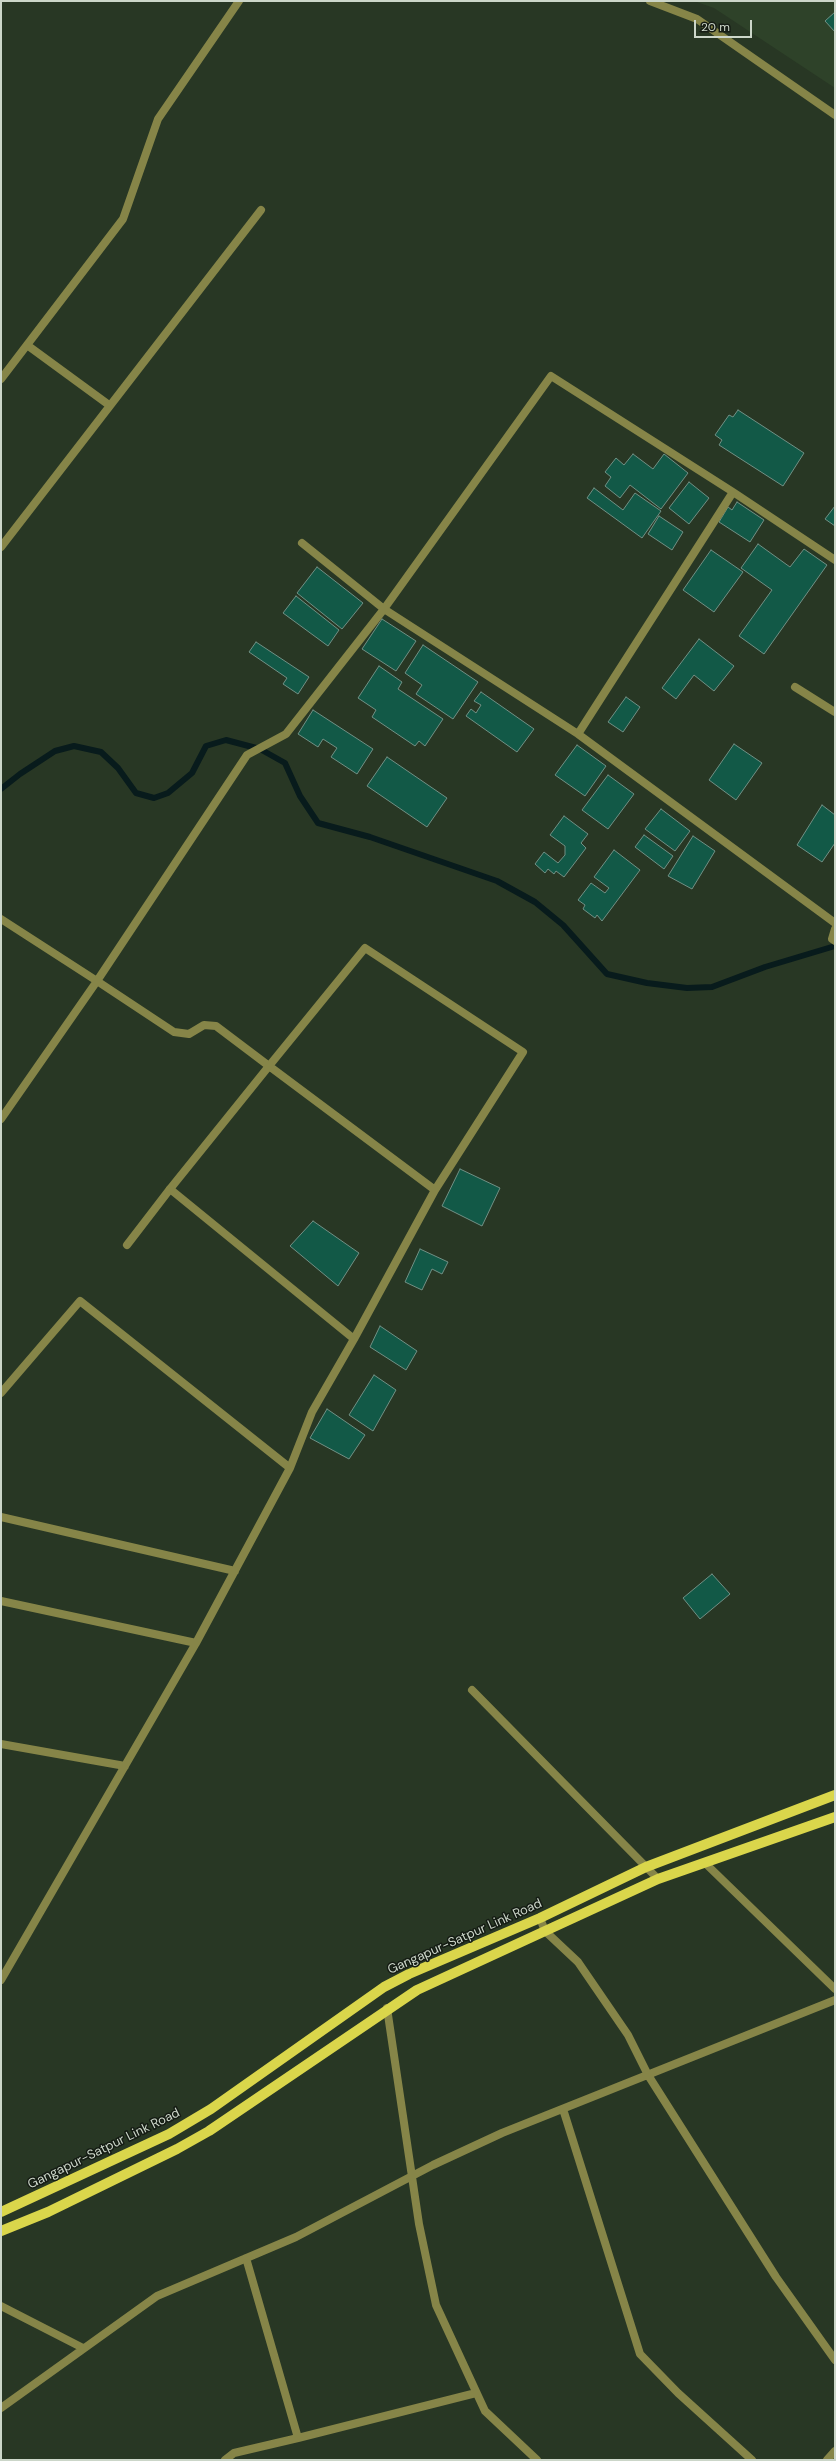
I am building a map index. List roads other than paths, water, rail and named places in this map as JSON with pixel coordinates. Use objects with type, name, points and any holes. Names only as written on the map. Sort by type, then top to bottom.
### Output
[{"type":"main road","name":"Gangapur-Satpur Link Road","points":[[1,2212],[169,2134],[211,2109],[390,1984],[409,1974],[540,1918],[646,1867],[835,1795]]},
{"type":"main road","points":[[1,2231],[48,2212],[177,2149],[261,2096],[387,2008],[417,1990],[658,1879],[835,1818]]},
{"type":"street","points":[[1,379],[123,219],[158,119],[239,1]]},
{"type":"street","points":[[650,1],[697,18],[835,115]]},
{"type":"street","points":[[1,547],[260,210]]},
{"type":"street","points":[[27,345],[109,405]]},
{"type":"street","points":[[1,1119],[97,981],[247,755],[286,734],[384,609],[551,376],[733,492],[835,560]]},
{"type":"street","points":[[578,734],[733,492]]},
{"type":"street","points":[[302,543],[384,609],[578,734],[835,923]]},
{"type":"street","points":[[795,687],[835,712]]},
{"type":"street","points":[[1,919],[174,1032],[189,1034],[204,1025],[216,1026],[435,1190]]},
{"type":"street","points":[[834,940],[835,929]]},
{"type":"street","points":[[1,1980],[236,1571],[290,1468],[312,1412],[354,1339],[435,1190],[523,1052],[366,948],[269,1066],[126,1245]]},
{"type":"street","points":[[170,1189],[354,1339]]},
{"type":"street","points":[[1,1393],[80,1301],[290,1468]]},
{"type":"street","points":[[1,1517],[236,1571]]},
{"type":"street","points":[[1,1601],[196,1643]]},
{"type":"street","points":[[472,1690],[658,1879]]},
{"type":"street","points":[[1,1744],[125,1766]]},
{"type":"street","points":[[705,1863],[835,1989]]},
{"type":"street","points":[[540,1918],[545,1931],[578,1962],[628,2035],[648,2075],[776,2277],[835,2360]]},
{"type":"street","points":[[1,2408],[157,2296],[296,2237],[413,2176],[502,2133],[835,2000]]},
{"type":"street","points":[[387,2008],[419,2224],[436,2305],[485,2412],[537,2460]]},
{"type":"street","points":[[563,2109],[640,2354],[678,2393],[752,2460]]},
{"type":"street","points":[[246,2258],[298,2438]]},
{"type":"street","points":[[1,2306],[83,2348]]},
{"type":"street","points":[[225,2460],[234,2453],[476,2393]]},
{"type":"street","points":[[827,2460],[835,2451]]},
{"type":"waterway","points":[[1,789],[20,774],[55,751],[74,746],[101,752],[118,768],[136,793],[154,798],[168,793],[192,773],[206,746],[226,740],[260,749],[285,763],[300,796],[318,823],[370,837],[497,881],[535,902],[563,925],[607,974],[647,983],[687,988],[712,987],[765,967],[835,946]]}]
